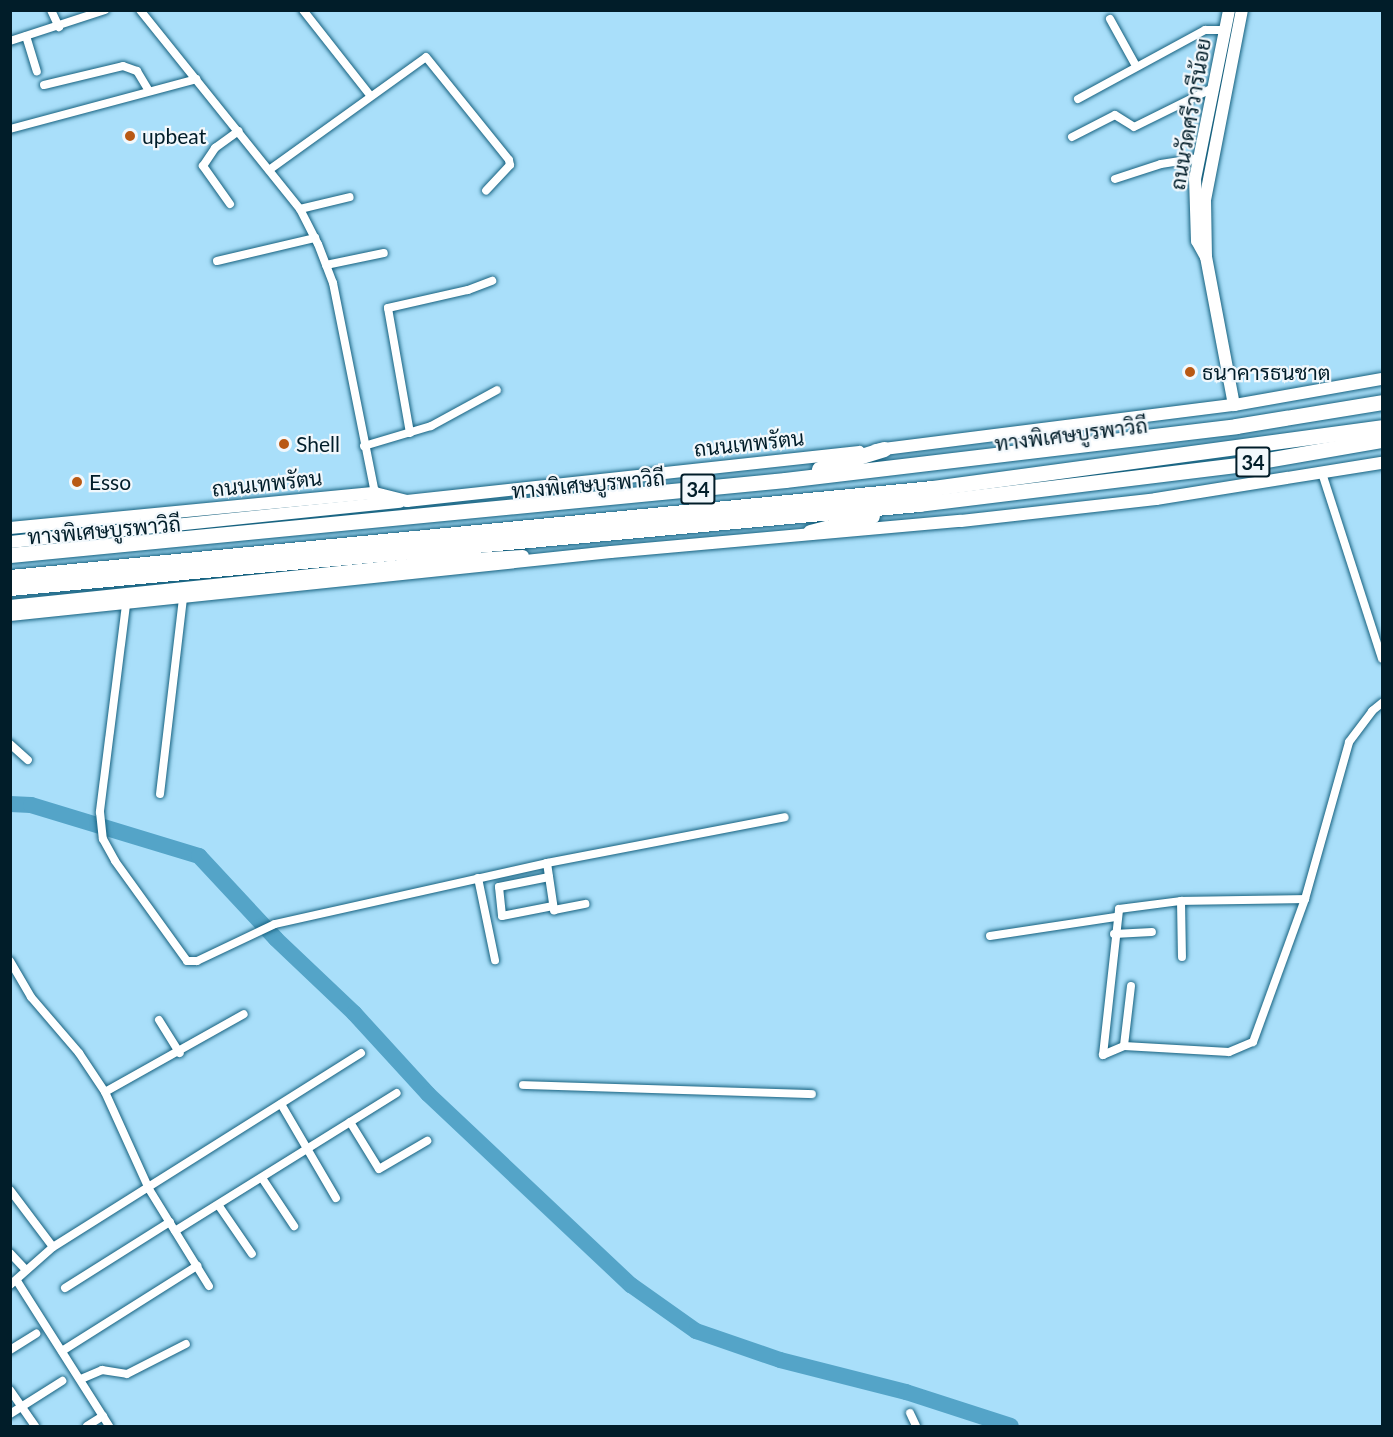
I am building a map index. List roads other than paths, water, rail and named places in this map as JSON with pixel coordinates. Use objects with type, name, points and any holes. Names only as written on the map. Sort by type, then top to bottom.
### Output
[{"type":"highway","name":"ถนนเทพรัตน","points":[[10,555],[785,480],[1236,426],[1383,402]]},
{"type":"highway","name":"ทางพิเศษบูรพาวิถี","points":[[10,561],[929,472],[1144,446],[1383,410]]},
{"type":"highway","name":"ทางพิเศษบูรพาวิถี","points":[[10,577],[933,488],[1383,427]]},
{"type":"highway","name":"34","points":[[10,588],[919,504],[1243,464],[1383,440]]},
{"type":"highway","points":[[785,480],[884,449]]},
{"type":"highway","points":[[810,532],[919,504]]},
{"type":"main road","name":"ถนนวัดศรีวารีน้อย","points":[[1206,257],[1197,241],[1194,204],[1198,158],[1215,87],[1229,10]]},
{"type":"main road","name":"ถนนวัดศรีวารีน้อย","points":[[1234,405],[1206,257],[1207,177],[1242,10]]},
{"type":"main road","name":"ถนนเทพรัตน","points":[[10,528],[375,493],[407,501],[884,449],[1234,405],[1383,379]]},
{"type":"main road","name":"34","points":[[10,615],[810,532],[962,521],[1156,499],[1383,463]]},
{"type":"main road","points":[[10,542],[407,501]]},
{"type":"main road","points":[[10,606],[262,578],[454,560],[611,552]]},
{"type":"street","points":[[51,10],[59,27]]},
{"type":"street","points":[[10,41],[59,27],[105,10]]},
{"type":"street","points":[[140,10],[300,209],[315,238],[333,283],[375,493]]},
{"type":"street","points":[[303,10],[370,95]]},
{"type":"street","points":[[1110,19],[1136,66]]},
{"type":"street","points":[[1078,99],[1205,30],[1225,30]]},
{"type":"street","points":[[26,36],[37,71]]},
{"type":"street","points":[[269,170],[420,59],[430,60],[509,160],[510,165],[486,191]]},
{"type":"street","points":[[44,85],[123,66],[137,71],[148,91]]},
{"type":"street","points":[[10,129],[196,79]]},
{"type":"street","points":[[1072,137],[1116,116],[1134,127],[1215,87]]},
{"type":"street","points":[[230,204],[203,166],[215,148],[238,131]]},
{"type":"street","points":[[1114,179],[1161,164],[1198,158]]},
{"type":"street","points":[[300,209],[350,197]]},
{"type":"street","points":[[217,261],[315,238]]},
{"type":"street","points":[[327,265],[384,253]]},
{"type":"street","points":[[410,434],[388,308],[468,290],[492,281]]},
{"type":"street","points":[[364,446],[410,434],[497,390]]},
{"type":"street","points":[[1322,473],[1383,659]]},
{"type":"street","points":[[160,794],[183,598]]},
{"type":"street","points":[[126,604],[100,812],[103,839],[115,861],[187,961],[197,961],[248,934],[275,924],[547,863],[785,817]]},
{"type":"street","points":[[1305,899],[1181,901],[1123,907],[1116,917],[1103,1055],[1124,1046],[1229,1052],[1253,1042],[1305,899],[1349,742],[1372,711],[1383,703]]},
{"type":"street","points":[[10,744],[28,760]]},
{"type":"street","points":[[547,863],[554,910],[585,904]]},
{"type":"street","points":[[549,876],[499,887],[502,916],[554,906]]},
{"type":"street","points":[[478,878],[495,960]]},
{"type":"street","points":[[1181,901],[1182,957]]},
{"type":"street","points":[[990,936],[1116,917]]},
{"type":"street","points":[[1114,934],[1152,932]]},
{"type":"street","points":[[10,961],[31,997],[83,1058],[105,1092],[149,1189],[209,1286]]},
{"type":"street","points":[[1124,1046],[1131,986]]},
{"type":"street","points":[[105,1092],[180,1053],[244,1014]]},
{"type":"street","points":[[159,1020],[180,1053]]},
{"type":"street","points":[[109,1426],[81,1379],[14,1283],[53,1247],[149,1189],[361,1053]]},
{"type":"street","points":[[523,1085],[812,1094]]},
{"type":"street","points":[[175,1231],[219,1206],[397,1093]]},
{"type":"street","points":[[282,1104],[310,1149],[336,1198]]},
{"type":"street","points":[[350,1122],[379,1169],[427,1141]]},
{"type":"street","points":[[262,1178],[294,1226]]},
{"type":"street","points":[[10,1190],[53,1247]]},
{"type":"street","points":[[219,1206],[252,1254]]},
{"type":"street","points":[[65,1288],[170,1222]]},
{"type":"street","points":[[10,1253],[26,1270]]},
{"type":"street","points":[[62,1351],[197,1266]]},
{"type":"street","points":[[10,1350],[36,1334]]},
{"type":"street","points":[[81,1379],[102,1370],[127,1374],[186,1344]]},
{"type":"street","points":[[10,1414],[62,1381]]},
{"type":"street","points":[[10,1390],[35,1426]]},
{"type":"street","points":[[910,1413],[916,1426]]},
{"type":"street","points":[[87,1426],[103,1416]]},
{"type":"waterway","points":[[10,804],[31,805],[199,856],[276,939],[354,1013],[428,1094],[631,1285],[696,1331],[780,1360],[906,1392],[1011,1426]]},
{"type":"place","name":"upbeat","points":[[130,136]]},
{"type":"place","name":"ธนาคารธนชาต","points":[[1190,372]]},
{"type":"place","name":"Shell","points":[[284,444]]},
{"type":"place","name":"Esso","points":[[77,482]]}]
